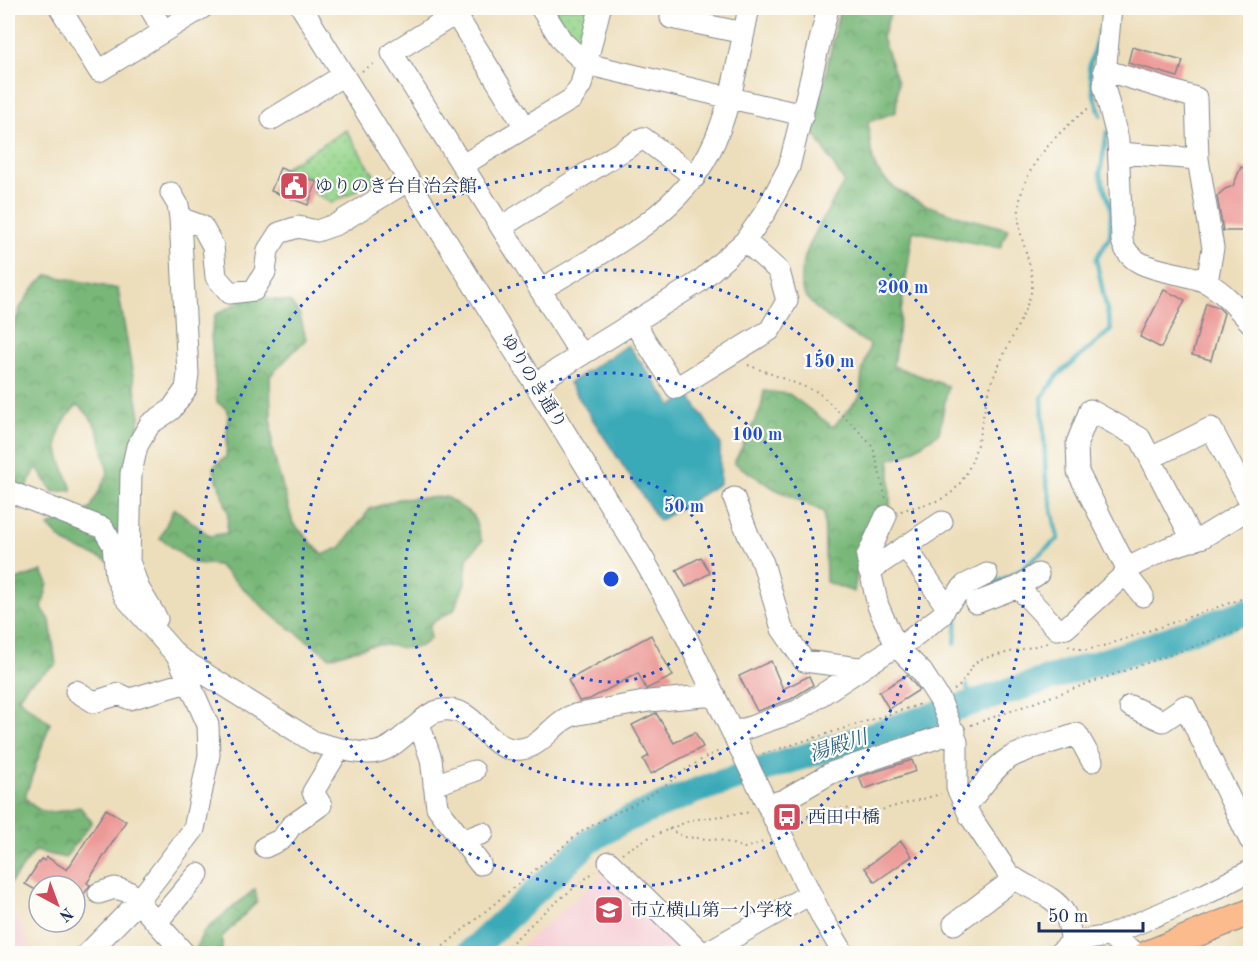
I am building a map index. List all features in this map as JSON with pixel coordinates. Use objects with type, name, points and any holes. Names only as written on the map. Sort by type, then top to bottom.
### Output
[{"type":"main road","points":[[1152,952],[1251,912]]},
{"type":"street","points":[[60,8],[99,71],[202,8]]},
{"type":"street","points":[[150,8],[163,30]]},
{"type":"street","points":[[541,8],[562,40],[586,64],[803,115]]},
{"type":"street","points":[[463,165],[572,99],[581,85],[600,8]]},
{"type":"street","points":[[674,8],[671,18],[744,33]]},
{"type":"street","points":[[540,290],[637,230],[678,197],[695,177],[710,151],[728,98],[749,8]]},
{"type":"street","points":[[536,383],[699,282],[745,240],[782,182],[803,115],[828,8]]},
{"type":"street","points":[[1111,8],[1104,70],[1107,101],[1116,126],[1122,240],[1126,252],[1144,264],[1207,282],[1251,322]]},
{"type":"street","name":"ゆりのき通り","points":[[308,10],[346,78],[644,560],[736,738],[753,760],[777,820]]},
{"type":"street","points":[[525,127],[460,10],[392,53],[581,356]]},
{"type":"street","points":[[1104,70],[1196,98],[1198,159],[1213,248],[1207,282]]},
{"type":"street","points":[[278,110],[346,78]]},
{"type":"street","points":[[501,227],[643,138],[695,177]]},
{"type":"street","points":[[1119,153],[1198,159]]},
{"type":"street","points":[[180,218],[202,226],[213,246],[216,277],[230,293],[254,290],[265,273],[268,250],[279,233],[298,227],[317,231],[337,224],[409,180]]},
{"type":"street","points":[[87,954],[138,902],[194,829],[209,755],[208,725],[191,681],[139,589],[129,561],[131,474],[137,446],[150,424],[171,410],[186,389],[188,374],[180,218],[178,205],[171,193]]},
{"type":"street","points":[[634,323],[675,388],[770,330],[787,301],[779,271],[745,240]]},
{"type":"street","points":[[1143,596],[1126,572],[1078,472],[1077,442],[1090,410],[1140,438],[1193,541]]},
{"type":"street","points":[[1151,458],[1211,428],[1251,502]]},
{"type":"street","points":[[8,490],[103,528],[112,545],[116,576],[125,597],[178,657],[314,742],[339,748],[376,752],[392,745],[434,711],[459,711],[500,746],[519,750],[534,746],[564,718],[574,715],[649,701],[715,695]]},
{"type":"street","points":[[734,498],[749,537],[763,563],[782,629],[804,661],[859,668]]},
{"type":"street","points":[[1018,587],[1060,630],[1066,628],[1126,572],[1150,556],[1193,541],[1251,508]]},
{"type":"street","points":[[886,516],[867,557],[878,606],[897,647],[915,664],[939,698],[955,730],[961,796],[970,816],[1014,879],[1045,894],[1066,915],[1065,948],[1108,936],[1206,894],[1251,871]]},
{"type":"street","points":[[869,571],[942,522]]},
{"type":"street","points":[[906,547],[946,606]]},
{"type":"street","points":[[736,738],[797,711],[859,668],[897,647],[942,615],[946,606],[965,585],[987,574]]},
{"type":"street","points":[[976,603],[1018,587],[1038,574]]},
{"type":"street","points":[[75,692],[94,702],[120,694],[130,699],[191,681]]},
{"type":"street","points":[[1130,706],[1163,721],[1185,706],[1251,840]]},
{"type":"street","points":[[418,724],[431,759],[437,807],[480,864]]},
{"type":"street","points":[[844,954],[810,894],[777,820],[783,800],[831,773],[955,730]]},
{"type":"street","points":[[961,796],[982,789],[994,771],[1010,758],[1077,734],[1092,761]]},
{"type":"street","points":[[265,847],[282,839],[291,826],[321,805],[313,792],[339,748]]},
{"type":"street","points":[[434,784],[474,771]]},
{"type":"street","points":[[462,841],[483,833]]},
{"type":"street","points":[[609,862],[703,954],[810,894]]},
{"type":"street","points":[[157,922],[198,874]]},
{"type":"street","points":[[954,924],[1014,879]]},
{"type":"street","points":[[99,893],[115,888],[129,892],[185,954]]},
{"type":"street","points":[[1108,936],[1152,952]]},
{"type":"path","points":[[346,78],[392,53]]},
{"type":"path","points":[[730,354],[748,365],[818,392],[855,427],[873,447],[885,486],[886,516],[941,500],[952,492],[965,476],[976,448],[993,379],[1032,286],[1019,214],[1027,177],[1038,157],[1068,124],[1091,105]]},
{"type":"path","points":[[1057,643],[1080,650],[1093,649],[1251,596]]},
{"type":"path","points":[[955,730],[1097,678],[1251,627]]},
{"type":"path","points":[[753,760],[931,702],[960,686],[972,665],[981,659],[1053,643]]},
{"type":"path","points":[[434,954],[584,830],[654,792],[698,759],[736,738]]},
{"type":"path","points":[[500,954],[551,906],[609,862],[630,848],[691,820],[749,813],[777,820],[814,814],[833,808],[880,810],[906,801],[961,796]]},
{"type":"path","points":[[669,829],[684,837],[720,840],[745,848],[777,820]]},
{"type":"shaded area","name":"市立横山第一小学校","points":[[613,867],[696,954],[512,954]]},
{"type":"shaded area","points":[[8,897],[15,915],[33,953],[8,953]]},
{"type":"green space","points":[[553,8],[594,8],[585,46],[579,46]]},
{"type":"green space","points":[[840,8],[892,8],[882,38],[898,82],[896,112],[868,122],[871,152],[876,168],[887,181],[917,201],[1008,229],[1000,248],[913,231],[893,366],[948,386],[939,433],[907,454],[890,459],[890,508],[860,556],[854,592],[826,582],[824,512],[775,489],[734,463],[761,408],[764,391],[789,394],[833,427],[860,396],[862,373],[870,345],[821,313],[806,297],[802,289],[801,277],[803,264],[814,235],[844,182],[813,131]]},
{"type":"green space","points":[[346,130],[377,180],[332,203],[314,193],[318,181],[284,168]]},
{"type":"green space","points":[[48,275],[118,289],[140,417],[125,490],[140,540],[125,568],[66,544],[48,526],[90,509],[108,473],[96,427],[85,411],[77,405],[61,427],[58,437],[59,455],[72,490],[53,492],[37,467],[27,486],[8,500],[8,344],[20,308],[34,287]]},
{"type":"green space","points":[[250,296],[290,302],[300,315],[306,339],[270,376],[272,449],[293,523],[323,555],[341,547],[370,509],[399,499],[446,497],[473,515],[482,541],[467,558],[465,583],[454,610],[430,624],[430,639],[424,644],[411,648],[376,645],[330,657],[273,616],[218,565],[193,563],[160,538],[174,508],[210,536],[227,533],[228,512],[213,467],[226,457],[228,410],[217,402],[211,336],[215,315]]},
{"type":"green space","points":[[42,571],[48,583],[42,608],[50,620],[56,665],[28,684],[18,698],[50,723],[25,797],[37,809],[44,811],[57,812],[80,807],[92,822],[65,858],[35,851],[8,886],[8,586],[13,581]]},
{"type":"green space","points":[[255,889],[257,902],[222,937],[222,953],[194,954],[203,932]]},
{"type":"water","points":[[628,345],[672,406],[689,395],[720,443],[720,483],[659,521],[569,383]]},
{"type":"building","points":[[1132,47],[1183,61],[1178,77],[1128,63]]},
{"type":"building","points":[[1241,167],[1251,171],[1251,231],[1223,231],[1217,196],[1233,186]]},
{"type":"building","points":[[280,168],[317,182],[308,205],[271,191]]},
{"type":"building","points":[[1164,290],[1185,300],[1161,348],[1140,337]]},
{"type":"building","points":[[1206,303],[1218,307],[1224,313],[1211,360],[1192,355]]},
{"type":"building","points":[[701,557],[710,573],[686,587],[676,570]]},
{"type":"building","points":[[651,635],[673,676],[646,689],[638,673],[590,699],[579,701],[568,680]]},
{"type":"building","points":[[771,661],[783,689],[809,676],[813,685],[791,699],[757,711],[739,676]]},
{"type":"building","points":[[907,675],[919,690],[889,709],[879,692]]},
{"type":"building","points":[[656,713],[674,743],[695,732],[703,747],[651,774],[643,759],[649,756],[632,725]]},
{"type":"building","points":[[912,760],[916,771],[864,789],[859,777]]},
{"type":"building","points":[[106,809],[126,821],[87,883],[87,874],[31,874],[41,859],[45,861],[47,857],[67,870]]},
{"type":"building","points":[[901,841],[912,856],[875,882],[865,868]]},
{"type":"waterway","points":[[1099,31],[1089,68],[1095,99],[1101,115]]},
{"type":"waterway","points":[[955,643],[958,609],[970,594],[1016,573],[1058,539],[1046,479],[1042,397],[1058,375],[1111,330],[1096,259],[1110,236],[1111,208],[1100,174],[1107,132]]},
{"type":"waterway","name":"湯殿川","points":[[468,954],[591,840],[621,822],[698,790],[1132,652],[1250,610]]},
{"type":"waterway","points":[[967,686],[970,703]]},
{"type":"place","name":"ゆりのき台自治会館","points":[[294,186]]},
{"type":"place","name":"西田中橋","points":[[787,817]]},
{"type":"place","name":"市立横山第一小学校","points":[[609,910]]}]
